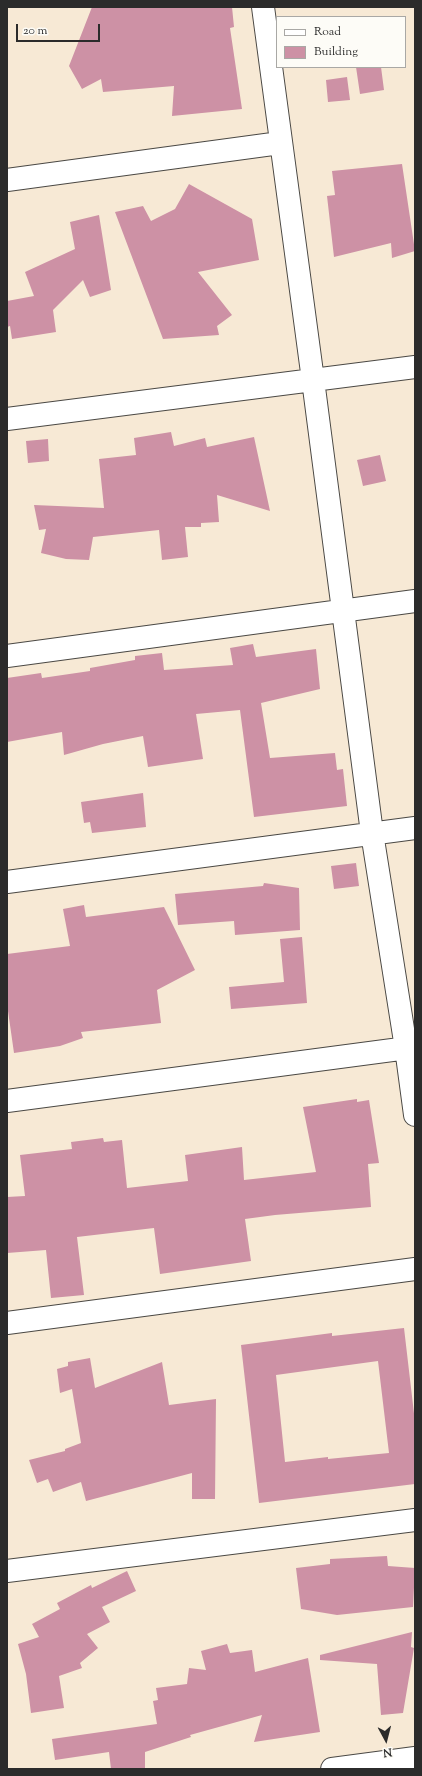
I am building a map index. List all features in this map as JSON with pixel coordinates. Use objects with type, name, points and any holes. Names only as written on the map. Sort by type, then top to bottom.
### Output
[{"type":"street","points":[[263,7],[372,833],[411,1048],[415,1116]]},
{"type":"street","points":[[7,180],[280,142]]},
{"type":"street","points":[[7,419],[415,367]]},
{"type":"street","points":[[7,656],[415,601]]},
{"type":"street","points":[[7,882],[415,828]]},
{"type":"street","points":[[7,1101],[411,1048]]},
{"type":"street","points":[[7,1323],[415,1269]]},
{"type":"street","points":[[7,1571],[415,1520]]},
{"type":"street","points":[[332,1769],[415,1758]]},
{"type":"building","points":[[92,7],[232,7],[234,27],[230,28],[242,109],[172,116],[174,86],[103,92],[101,79],[82,89],[69,66]]},
{"type":"building","points":[[356,68],[381,68],[384,90],[360,94]]},
{"type":"building","points":[[347,77],[350,100],[328,102],[326,80]]},
{"type":"building","points":[[402,164],[415,251],[392,258],[391,243],[334,257],[327,196],[335,195],[332,171]]},
{"type":"building","points":[[189,184],[252,219],[259,260],[198,272],[232,315],[217,326],[219,335],[163,339],[115,212],[143,206],[151,221],[175,209]]},
{"type":"building","points":[[99,215],[111,290],[90,297],[83,280],[53,310],[56,332],[12,339],[10,326],[7,327],[7,301],[34,296],[25,272],[75,249],[70,222]]},
{"type":"building","points":[[171,432],[174,446],[205,438],[207,447],[254,437],[270,511],[217,495],[219,522],[201,523],[201,527],[185,527],[188,557],[162,560],[159,530],[93,537],[89,560],[66,559],[41,553],[46,529],[39,530],[34,505],[104,508],[99,459],[136,455],[134,438]]},
{"type":"building","points":[[48,439],[49,461],[28,463],[26,441]]},
{"type":"building","points":[[380,455],[386,481],[363,486],[357,460]]},
{"type":"building","points":[[253,644],[256,657],[316,649],[320,689],[261,703],[270,758],[335,753],[337,770],[343,769],[347,806],[254,817],[240,710],[196,714],[203,759],[148,767],[143,736],[103,744],[64,755],[62,732],[7,742],[7,678],[41,673],[42,678],[90,671],[90,668],[135,660],[135,656],[162,653],[164,670],[233,665],[230,648]]},
{"type":"building","points":[[143,793],[146,827],[92,833],[90,822],[84,823],[81,802]]},
{"type":"building","points":[[356,863],[359,886],[334,889],[331,866]]},
{"type":"building","points":[[264,883],[299,888],[300,930],[235,935],[234,921],[178,925],[175,894],[263,886]]},
{"type":"building","points":[[84,905],[86,917],[164,907],[195,970],[157,990],[161,1023],[81,1032],[83,1038],[60,1046],[14,1053],[7,1004],[7,954],[70,946],[63,909]]},
{"type":"building","points":[[302,937],[307,1003],[231,1009],[229,987],[284,982],[280,939]]},
{"type":"building","points":[[357,1099],[357,1102],[369,1100],[379,1163],[368,1164],[371,1207],[245,1219],[251,1261],[160,1274],[154,1228],[77,1237],[84,1295],[51,1298],[46,1250],[7,1253],[7,1197],[25,1196],[20,1155],[72,1149],[71,1142],[103,1138],[104,1142],[122,1140],[127,1188],[188,1181],[185,1155],[242,1147],[244,1180],[316,1172],[303,1107]]},
{"type":"building","points":[[404,1328],[415,1422],[415,1484],[259,1503],[241,1345],[332,1333],[332,1336]],"holes":[[[378,1361],[389,1453],[328,1459],[328,1457],[285,1462],[276,1375]]]},
{"type":"building","points":[[90,1358],[95,1388],[162,1362],[169,1405],[216,1399],[215,1499],[192,1499],[192,1473],[86,1501],[81,1482],[53,1492],[48,1479],[37,1483],[29,1460],[65,1451],[65,1449],[81,1443],[72,1389],[60,1393],[57,1369],[68,1366],[68,1362]]},
{"type":"building","points":[[387,1556],[388,1566],[415,1568],[413,1607],[337,1615],[301,1609],[296,1568],[330,1564],[330,1559]]},
{"type":"building","points":[[127,1571],[136,1591],[102,1607],[110,1622],[87,1634],[98,1648],[80,1663],[82,1668],[59,1676],[64,1708],[31,1713],[26,1674],[18,1644],[39,1637],[32,1624],[60,1609],[57,1603],[91,1585],[92,1588]]},
{"type":"building","points":[[412,1632],[411,1647],[414,1648],[403,1713],[381,1715],[377,1664],[320,1660],[320,1655]]},
{"type":"building","points":[[227,1644],[230,1653],[252,1650],[255,1672],[308,1658],[320,1732],[254,1742],[262,1715],[190,1735],[191,1737],[145,1752],[145,1769],[111,1769],[109,1752],[55,1760],[52,1739],[157,1724],[153,1701],[158,1700],[156,1688],[187,1684],[189,1668],[206,1670],[201,1651]]}]
